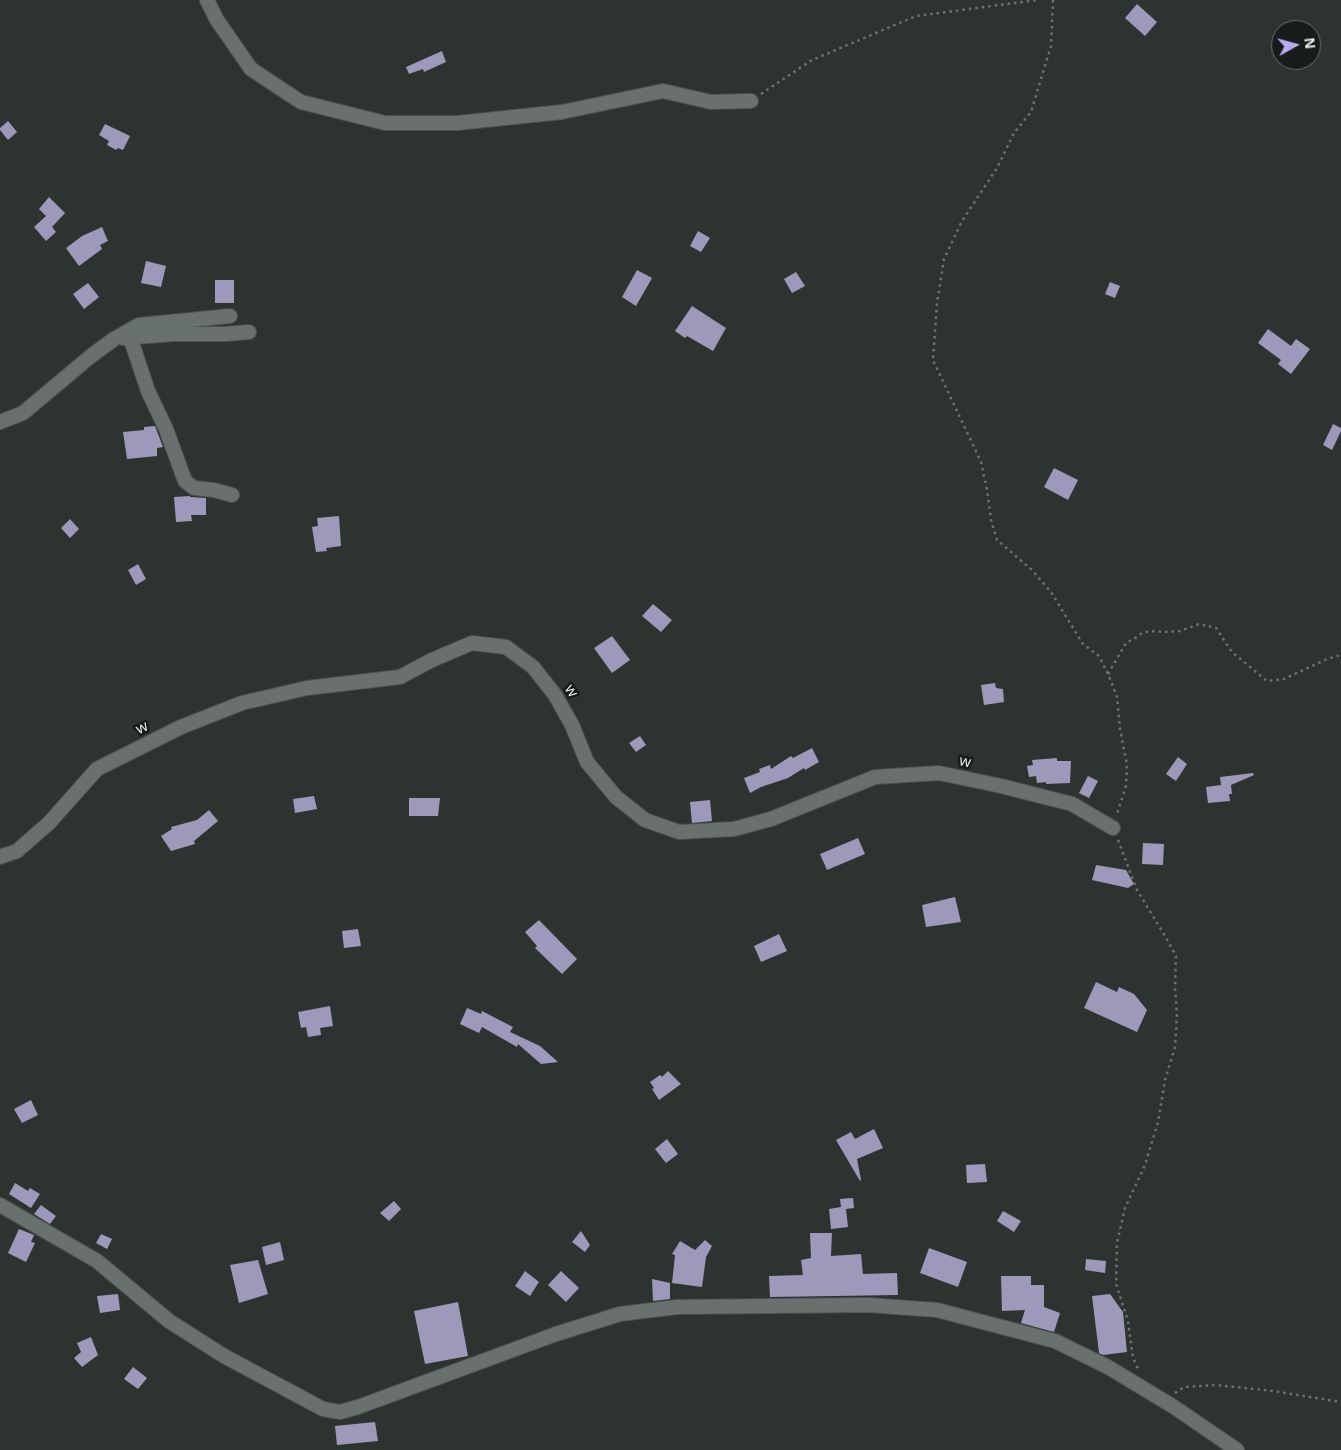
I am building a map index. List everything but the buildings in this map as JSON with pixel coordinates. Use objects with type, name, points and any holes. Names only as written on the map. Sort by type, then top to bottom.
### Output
[{"type":"street","points":[[207,0],[217,20],[251,69],[301,102],[385,123],[457,123],[562,112],[663,91],[711,102],[752,101]]},
{"type":"street","points":[[0,422],[23,413],[91,356],[114,339],[139,325],[230,316]]},
{"type":"street","points":[[114,339],[174,334],[249,332]]},
{"type":"street","points":[[130,337],[148,391],[166,429],[185,481],[194,488],[214,490],[232,495]]},
{"type":"street","name":"w","points":[[0,857],[17,851],[49,823],[97,769],[181,727],[242,704],[307,688],[400,677],[472,642],[506,647],[533,667],[556,695],[572,725],[586,762],[616,797],[645,820],[679,832],[734,828],[770,819],[875,777],[939,773],[1072,804],[1113,828]]},
{"type":"street","points":[[0,1205],[97,1261],[177,1326],[224,1356],[323,1410],[340,1412],[358,1407],[556,1334],[620,1314],[678,1306],[868,1305],[937,1310],[1056,1341],[1108,1367],[1147,1390],[1237,1450]]},
{"type":"path","points":[[752,101],[812,60],[916,16],[1037,0]]},
{"type":"path","points":[[1053,0],[1051,46],[1031,112],[1014,133],[997,168],[962,221],[944,259],[937,302],[934,360],[981,462],[991,520],[997,540],[1032,570],[1051,592],[1083,644],[1099,656],[1118,697],[1120,729],[1127,765],[1126,786],[1113,828],[1137,890],[1176,956],[1175,987],[1177,1015],[1175,1047],[1165,1080],[1158,1122],[1145,1165],[1125,1208],[1117,1243],[1116,1284],[1128,1321],[1133,1358],[1147,1390]]},
{"type":"path","points":[[1108,674],[1126,643],[1142,633],[1180,630],[1199,624],[1216,628],[1232,652],[1267,681],[1284,679],[1327,659],[1341,655]]},
{"type":"path","points":[[1163,1400],[1184,1387],[1216,1385],[1273,1391],[1341,1402]]}]
